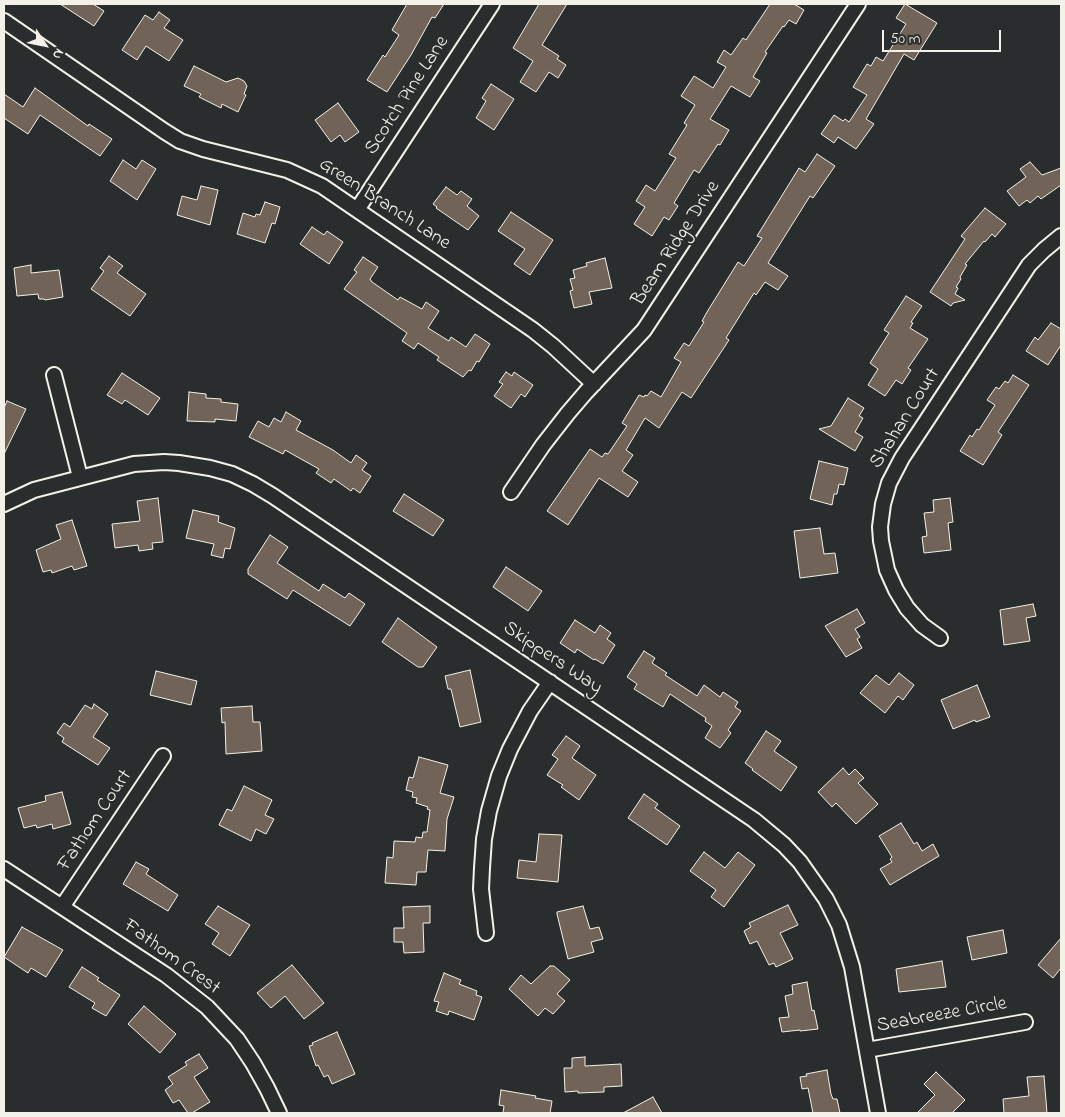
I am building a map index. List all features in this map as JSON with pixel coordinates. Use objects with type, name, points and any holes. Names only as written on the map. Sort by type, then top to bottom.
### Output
[{"type":"street","name":"Scotch Pine Lane","points":[[357,210],[492,4]]},
{"type":"street","name":"Beam Ridge Drive","points":[[511,492],[543,445],[594,384],[644,330],[858,4]]},
{"type":"street","name":"Green Branch Lane","points":[[4,21],[180,141],[301,175],[322,186],[533,330],[594,384]]},
{"type":"street","name":"Shahan Court","points":[[940,638],[922,625],[907,608],[886,570],[880,541],[880,526],[888,483],[902,458],[1029,265],[1061,236]]},
{"type":"street","points":[[54,375],[80,477]]},
{"type":"street","name":"Skippers Way","points":[[4,504],[34,490],[134,464],[164,462],[210,468],[246,480],[281,501],[754,820],[784,845],[815,880],[830,906],[844,939],[852,967],[878,1113]]},
{"type":"street","points":[[486,933],[481,889],[484,839],[490,811],[499,776],[510,749],[530,710],[550,682]]},
{"type":"street","name":"Fathom Court","points":[[62,907],[163,756]]},
{"type":"street","name":"Fathom Crest","points":[[4,869],[166,975],[207,1007],[237,1039],[267,1088],[278,1113]]},
{"type":"street","name":"Seabreeze Circle","points":[[867,1050],[1025,1022]]},
{"type":"building","points":[[60,4],[93,4],[104,11],[94,26]]},
{"type":"building","points":[[407,4],[444,4],[435,18],[432,17],[411,55],[387,92],[367,80],[399,35],[392,30]]},
{"type":"building","points":[[539,4],[567,4],[542,45],[559,56],[557,59],[566,65],[558,78],[549,72],[536,92],[520,82],[533,61],[513,48]]},
{"type":"building","points":[[770,4],[794,4],[804,10],[796,24],[789,20],[783,26],[765,52],[767,53],[753,77],[760,81],[750,97],[731,86],[710,119],[729,130],[699,173],[694,170],[674,203],[678,206],[669,220],[664,217],[652,236],[634,224],[645,207],[636,201],[646,185],[655,191],[676,158],[669,154],[687,125],[684,123],[695,105],[681,96],[694,76],[713,88],[726,67],[717,62],[724,50],[731,55],[743,38],[746,40]]},
{"type":"building","points":[[905,4],[937,23],[914,60],[904,54],[866,119],[874,124],[856,149],[838,137],[834,143],[821,134],[834,115],[843,121],[845,119],[849,122],[867,95],[853,87],[867,64],[871,66],[876,57],[883,61],[906,24],[896,18]]},
{"type":"building","points":[[159,12],[170,20],[164,28],[183,40],[169,61],[146,46],[137,60],[122,50],[145,15],[153,20]]},
{"type":"building","points":[[194,66],[226,82],[238,78],[244,81],[247,86],[244,94],[246,95],[238,112],[222,104],[221,108],[199,97],[201,94],[184,86]]},
{"type":"building","points":[[491,84],[514,99],[494,130],[476,118],[486,101],[482,98]]},
{"type":"building","points":[[35,88],[88,126],[89,124],[112,139],[100,156],[40,115],[28,134],[4,118],[4,94],[23,107]]},
{"type":"building","points":[[338,103],[359,132],[345,142],[340,135],[331,142],[315,120]]},
{"type":"building","points":[[817,154],[835,166],[813,198],[810,196],[768,263],[788,276],[778,290],[765,282],[756,295],[754,293],[726,338],[729,340],[691,398],[682,392],[659,428],[645,418],[626,450],[633,455],[622,471],[638,482],[628,497],[599,478],[568,525],[547,511],[590,449],[602,457],[605,453],[608,454],[627,426],[622,423],[639,395],[647,396],[651,391],[661,397],[681,362],[674,358],[684,343],[689,346],[704,322],[702,321],[707,312],[738,262],[744,266],[762,238],[757,236],[799,168],[805,172]]},
{"type":"building","points":[[123,160],[136,169],[142,160],[156,169],[137,200],[110,181]]},
{"type":"building","points":[[1030,162],[1042,175],[1061,168],[1061,185],[1041,199],[1038,196],[1030,203],[1027,200],[1019,206],[1007,191],[1026,177],[1020,169]]},
{"type":"building","points":[[201,186],[218,190],[210,225],[177,215],[182,196],[197,200]]},
{"type":"building","points":[[446,187],[457,195],[461,191],[472,199],[467,206],[479,216],[468,230],[433,204]]},
{"type":"building","points":[[265,202],[280,207],[275,224],[272,223],[265,243],[237,234],[243,213],[255,217],[256,214],[260,215]]},
{"type":"building","points":[[985,208],[1006,224],[995,237],[992,234],[984,241],[965,264],[967,265],[960,277],[961,279],[956,287],[958,288],[955,294],[965,300],[953,303],[951,306],[930,292],[965,239],[961,236]]},
{"type":"building","points":[[511,212],[553,240],[530,275],[514,264],[525,249],[498,231]]},
{"type":"building","points":[[312,227],[324,235],[327,231],[343,242],[329,264],[300,244]]},
{"type":"building","points":[[109,256],[123,266],[117,273],[146,294],[130,316],[91,289],[104,271],[100,268]]},
{"type":"building","points":[[363,257],[378,267],[370,279],[372,282],[398,300],[400,297],[422,309],[426,302],[439,311],[428,328],[449,341],[451,337],[466,347],[475,334],[490,344],[471,371],[469,370],[463,377],[437,360],[439,357],[418,343],[414,349],[402,341],[407,333],[344,289],[357,272],[354,270]]},
{"type":"building","points":[[605,258],[612,288],[589,292],[592,304],[574,308],[570,291],[573,290],[570,279],[575,278],[573,270],[587,266],[586,263]]},
{"type":"building","points":[[31,265],[31,273],[59,270],[63,297],[45,300],[39,299],[38,294],[17,296],[14,268]]},
{"type":"building","points":[[906,296],[922,306],[911,322],[913,323],[910,328],[928,339],[908,368],[911,370],[902,384],[896,380],[885,396],[868,385],[878,369],[870,363],[889,333],[884,330]]},
{"type":"building","points":[[1051,323],[1061,329],[1061,345],[1048,365],[1026,351],[1035,337],[1038,340]]},
{"type":"building","points":[[506,372],[512,376],[514,372],[533,385],[525,397],[521,394],[511,408],[494,396],[503,384],[499,382]]},
{"type":"building","points":[[122,373],[160,398],[148,415],[125,400],[122,404],[107,395]]},
{"type":"building","points":[[1013,375],[1029,385],[998,432],[1002,435],[983,465],[960,451],[970,435],[972,437],[977,429],[979,430],[995,405],[987,400],[996,387],[999,389],[1005,381],[1008,383]]},
{"type":"building","points":[[189,392],[206,394],[206,398],[221,399],[221,402],[238,404],[236,421],[215,419],[215,422],[187,421]]},
{"type":"building","points":[[848,398],[864,408],[859,416],[863,418],[855,432],[863,437],[855,451],[819,429],[831,426]]},
{"type":"building","points":[[7,401],[26,409],[4,454],[4,408]]},
{"type":"building","points":[[286,412],[301,421],[296,430],[333,450],[351,463],[356,455],[367,463],[362,470],[371,476],[360,493],[353,488],[351,491],[334,479],[331,483],[316,473],[319,469],[285,450],[283,454],[249,437],[258,421],[269,427],[274,418],[281,422]]},
{"type":"building","points":[[819,461],[848,468],[844,485],[839,484],[837,494],[834,494],[832,505],[810,499]]},
{"type":"building","points":[[404,494],[444,520],[433,536],[393,511]]},
{"type":"building","points":[[158,498],[163,542],[152,543],[153,549],[139,551],[138,545],[115,548],[112,524],[140,521],[137,501]]},
{"type":"building","points":[[950,498],[953,522],[948,523],[951,550],[924,553],[922,537],[927,536],[924,513],[934,512],[933,500]]},
{"type":"building","points":[[193,510],[219,516],[218,522],[235,528],[230,549],[225,548],[223,558],[211,555],[214,544],[186,538]]},
{"type":"building","points":[[72,520],[87,566],[74,570],[72,566],[52,573],[51,570],[43,572],[36,550],[61,539],[56,525]]},
{"type":"building","points":[[820,528],[824,554],[835,553],[838,573],[800,578],[794,531]]},
{"type":"building","points":[[270,535],[288,547],[277,563],[319,591],[323,584],[345,598],[349,593],[365,604],[350,626],[293,590],[287,599],[248,574],[248,569]]},
{"type":"building","points":[[506,567],[542,591],[528,611],[493,587]]},
{"type":"building","points":[[1033,604],[1036,616],[1026,618],[1030,641],[1004,645],[1000,610]]},
{"type":"building","points":[[857,609],[865,623],[855,629],[860,637],[857,639],[862,648],[846,657],[825,626]]},
{"type":"building","points":[[398,618],[437,647],[423,667],[418,667],[382,642]]},
{"type":"building","points":[[575,620],[595,633],[600,625],[611,633],[607,639],[615,645],[603,664],[577,649],[575,653],[560,643]]},
{"type":"building","points":[[644,651],[655,658],[652,663],[667,673],[665,675],[697,696],[704,685],[720,697],[723,692],[738,702],[735,707],[741,711],[728,730],[731,733],[720,748],[705,738],[712,726],[705,721],[706,718],[670,694],[663,707],[634,689],[637,684],[627,677]]},
{"type":"building","points":[[470,670],[481,722],[460,727],[451,689],[448,689],[445,676]]},
{"type":"building","points":[[156,671],[197,681],[191,705],[150,695]]},
{"type":"building","points":[[899,673],[914,685],[903,700],[898,696],[885,713],[860,693],[876,675],[889,685]]},
{"type":"building","points":[[977,685],[990,717],[976,722],[975,720],[953,729],[941,700]]},
{"type":"building","points":[[94,704],[108,714],[93,737],[110,748],[98,765],[62,742],[64,738],[57,733],[64,723],[70,727],[85,705],[92,709]]},
{"type":"building","points":[[252,706],[253,722],[260,722],[262,751],[226,754],[225,722],[222,723],[221,708]]},
{"type":"building","points":[[766,731],[781,741],[774,751],[797,767],[781,791],[745,763]]},
{"type":"building","points":[[566,736],[580,746],[572,758],[596,775],[579,800],[561,787],[563,785],[547,775],[558,759],[552,755]]},
{"type":"building","points":[[419,757],[448,765],[440,793],[454,797],[447,819],[445,851],[428,850],[426,872],[417,872],[416,885],[385,883],[387,857],[393,858],[394,841],[415,842],[416,837],[422,838],[423,832],[427,832],[430,810],[427,809],[428,807],[416,803],[417,798],[412,797],[413,792],[406,790],[409,777],[413,778]]},
{"type":"building","points":[[843,768],[849,775],[855,769],[864,778],[858,783],[878,804],[856,824],[836,803],[832,807],[818,792]]},
{"type":"building","points":[[244,786],[272,800],[265,815],[274,819],[266,834],[256,829],[251,841],[219,825],[227,809],[232,811]]},
{"type":"building","points":[[62,792],[71,824],[53,829],[52,824],[37,828],[36,825],[24,828],[18,808],[46,801],[45,796]]},
{"type":"building","points":[[644,794],[658,804],[655,808],[680,826],[667,845],[628,818]]},
{"type":"building","points":[[901,823],[914,844],[917,842],[922,851],[933,844],[939,856],[890,885],[880,869],[892,862],[890,859],[892,857],[879,836]]},
{"type":"building","points":[[539,834],[562,835],[558,882],[517,878],[519,860],[536,862]]},
{"type":"building","points":[[704,852],[725,868],[738,852],[755,865],[724,907],[711,897],[716,890],[690,871]]},
{"type":"building","points":[[136,862],[149,869],[146,874],[178,895],[168,911],[123,884]]},
{"type":"building","points":[[788,905],[798,925],[780,933],[793,959],[776,967],[774,963],[769,965],[757,941],[750,944],[744,931],[751,927],[749,923]]},
{"type":"building","points":[[218,906],[250,925],[230,956],[212,944],[219,933],[205,924]]},
{"type":"building","points":[[430,906],[430,923],[423,923],[424,952],[404,953],[403,942],[394,942],[394,928],[404,928],[403,907]]},
{"type":"building","points":[[583,906],[590,929],[599,927],[603,939],[591,942],[594,952],[568,959],[557,912]]},
{"type":"building","points":[[22,927],[63,950],[46,977],[31,968],[28,973],[4,957]]},
{"type":"building","points":[[1003,930],[1007,953],[972,960],[967,937]]},
{"type":"building","points":[[1061,938],[1061,968],[1053,978],[1038,965]]},
{"type":"building","points":[[942,961],[946,987],[899,992],[896,969]]},
{"type":"building","points":[[292,965],[324,1003],[304,1019],[285,996],[271,1008],[257,993]]},
{"type":"building","points":[[550,966],[554,966],[570,980],[557,994],[565,1001],[553,1014],[545,1008],[538,1016],[509,989],[521,975],[531,984]]},
{"type":"building","points":[[82,967],[99,978],[97,980],[120,995],[106,1016],[92,1008],[95,1003],[69,987]]},
{"type":"building","points":[[444,973],[461,980],[459,984],[477,991],[476,995],[482,997],[474,1020],[449,1011],[448,1015],[436,1011],[439,1002],[434,1001]]},
{"type":"building","points":[[807,982],[812,1011],[814,1010],[818,1029],[782,1032],[779,1018],[789,1017],[785,996],[793,994],[792,985]]},
{"type":"building","points":[[144,1006],[176,1034],[160,1053],[128,1024]]},
{"type":"building","points":[[337,1032],[355,1074],[332,1084],[328,1075],[324,1077],[318,1065],[316,1066],[309,1046]]},
{"type":"building","points":[[199,1054],[208,1068],[194,1077],[210,1102],[192,1113],[188,1113],[179,1100],[173,1103],[165,1090],[173,1084],[168,1077],[187,1065],[185,1062]]},
{"type":"building","points":[[585,1057],[585,1066],[621,1064],[622,1086],[604,1087],[604,1092],[565,1092],[564,1068],[572,1068],[572,1058]]},
{"type":"building","points":[[827,1070],[831,1094],[833,1099],[837,1099],[840,1113],[813,1113],[808,1088],[802,1089],[800,1077]]},
{"type":"building","points":[[936,1072],[965,1100],[952,1113],[917,1113],[935,1095],[924,1084]]},
{"type":"building","points":[[1044,1076],[1047,1113],[1004,1113],[1003,1099],[1029,1096],[1027,1077]]},
{"type":"building","points":[[501,1090],[536,1096],[535,1098],[552,1101],[550,1113],[503,1113],[504,1106],[499,1105]]},
{"type":"building","points":[[653,1097],[662,1113],[623,1113]]}]
